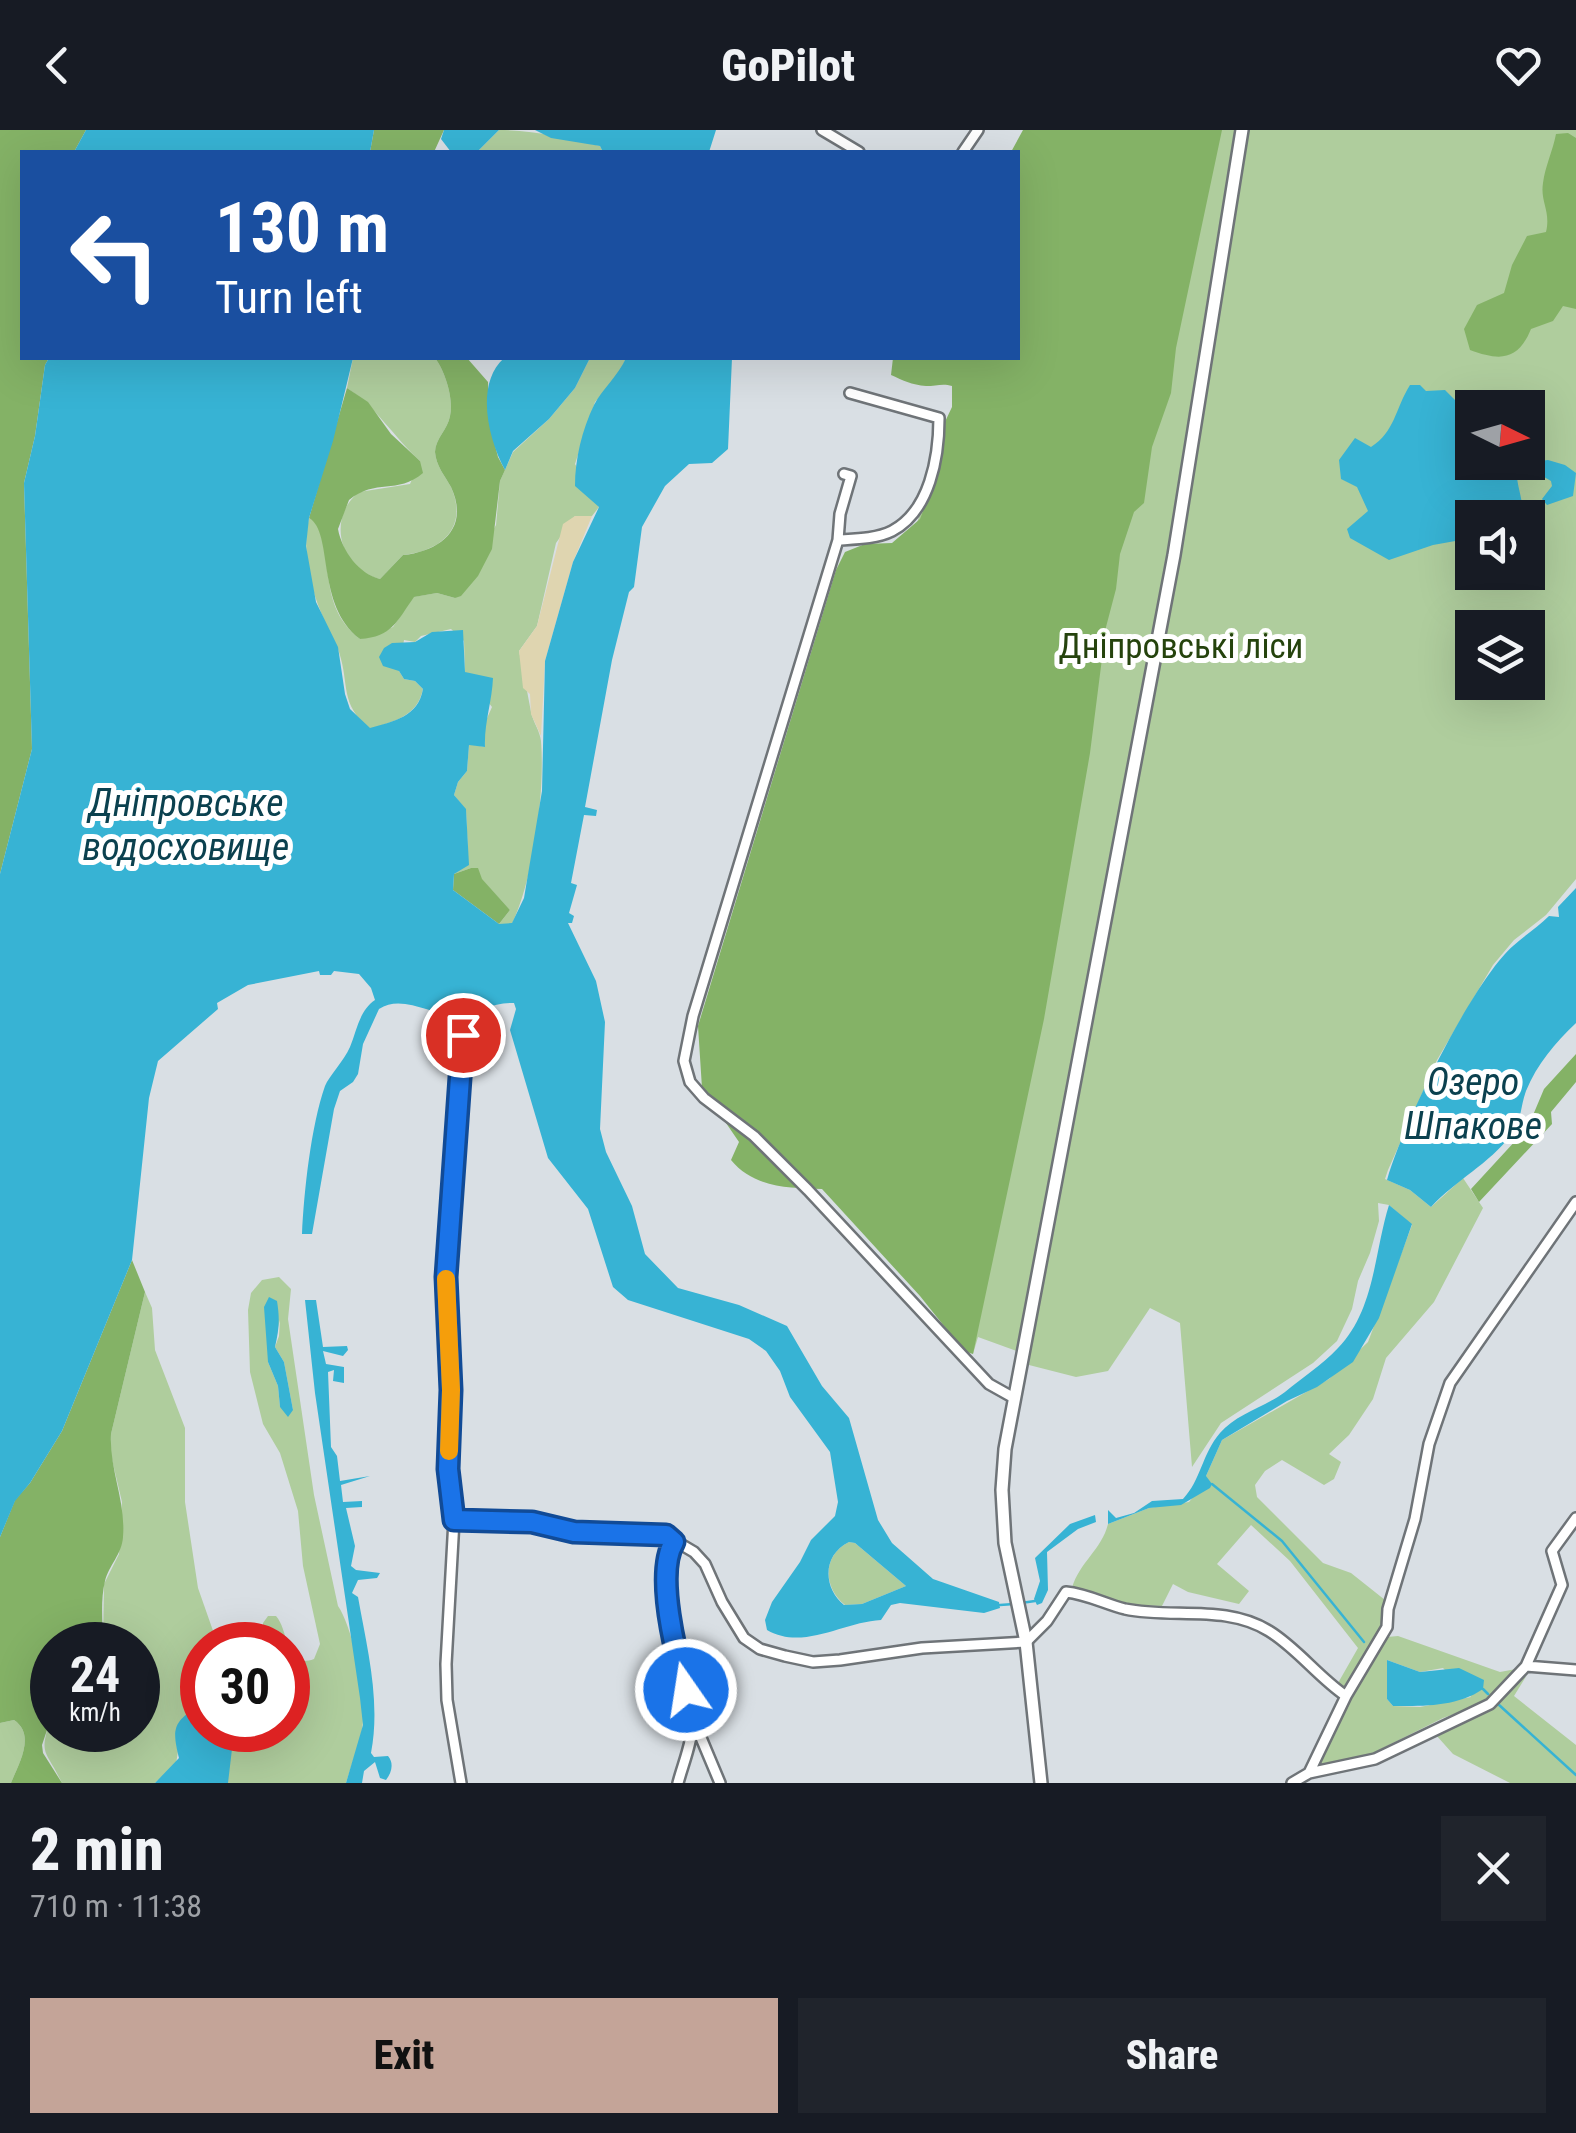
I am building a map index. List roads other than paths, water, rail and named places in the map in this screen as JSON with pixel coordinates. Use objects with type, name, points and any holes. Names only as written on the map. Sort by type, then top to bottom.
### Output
[{"type":"main road","points":[[1041,1783],[1026,1642],[1005,1543],[1002,1490],[1014,1398],[1160,638],[1242,130]]},
{"type":"street","points":[[822,130],[857,150]]},
{"type":"street","points":[[838,540],[890,532],[904,523],[927,491],[939,437],[939,418],[850,394]]},
{"type":"street","points":[[844,474],[851,476],[840,514],[838,540],[693,1016],[684,1062],[690,1082],[704,1098],[754,1136],[989,1384],[1014,1398]]},
{"type":"street","points":[[462,1783],[447,1700],[454,1520],[448,1469],[451,1390],[446,1277],[463,1035]]},
{"type":"street","points":[[1309,1773],[1346,1696],[1388,1627],[1388,1609],[1416,1519],[1429,1444],[1450,1383],[1576,1202]]},
{"type":"street","points":[[1292,1783],[1309,1773],[1374,1759],[1490,1704],[1526,1666],[1562,1585],[1554,1561],[1554,1546],[1576,1518]]},
{"type":"street","points":[[454,1520],[532,1522],[574,1532],[666,1535],[694,1552],[705,1564],[744,1638],[760,1649],[812,1662],[922,1648],[1026,1642],[1066,1592],[1126,1609],[1247,1620],[1278,1638],[1346,1696]]},
{"type":"street","points":[[674,1542],[668,1550],[667,1569],[678,1660],[694,1721],[720,1783]]},
{"type":"street","points":[[1526,1666],[1576,1670]]},
{"type":"street","points":[[678,1783],[694,1721]]},
{"type":"water","points":[[86,130],[374,130],[370,150],[75,150]]},
{"type":"water","points":[[444,130],[499,130],[479,150],[449,150],[441,139]]},
{"type":"water","points":[[535,130],[716,130],[710,150],[602,150],[600,146],[551,138]]},
{"type":"water","name":"Дніпровське водосховище","points":[[48,360],[353,360],[309,518],[306,546],[316,602],[338,647],[350,709],[370,728],[410,712],[423,689],[415,681],[404,679],[399,671],[383,666],[379,657],[392,643],[415,642],[432,632],[463,630],[465,672],[493,678],[485,747],[469,745],[467,771],[454,795],[466,809],[469,865],[454,874],[453,890],[499,924],[512,923],[524,898],[542,791],[545,661],[573,562],[599,507],[575,486],[578,455],[590,415],[625,360],[732,360],[728,449],[712,463],[689,464],[665,486],[642,527],[634,587],[629,592],[612,660],[585,807],[597,810],[596,816],[584,815],[571,883],[577,885],[569,913],[574,916],[572,923],[568,923],[596,981],[605,1022],[600,1129],[606,1152],[632,1206],[645,1254],[678,1288],[739,1305],[787,1326],[822,1386],[849,1418],[878,1520],[892,1543],[933,1579],[999,1602],[1000,1608],[984,1613],[900,1603],[891,1605],[881,1620],[809,1637],[781,1636],[767,1630],[765,1620],[772,1602],[811,1540],[835,1516],[838,1502],[830,1452],[790,1397],[780,1371],[766,1351],[749,1339],[628,1300],[613,1287],[588,1209],[548,1158],[510,1030],[514,1003],[459,1015],[398,1003],[379,1009],[363,1044],[358,1074],[340,1091],[312,1234],[302,1234],[309,1159],[325,1086],[347,1052],[362,1015],[375,1000],[359,974],[334,971],[331,975],[320,975],[319,971],[248,985],[217,1003],[218,1009],[158,1061],[149,1098],[132,1260],[62,1431],[15,1501],[0,1537],[0,874],[32,749],[24,483]],"holes":[[[855,1543],[906,1586],[862,1604],[844,1605],[832,1590],[830,1563],[840,1548]]]},
{"type":"water","points":[[502,360],[589,360],[575,388],[549,419],[513,451],[505,470],[487,412],[495,369]]},
{"type":"water","points":[[1410,385],[1420,385],[1426,391],[1445,390],[1455,400],[1455,480],[1518,480],[1521,500],[1455,500],[1455,541],[1389,560],[1350,538],[1347,529],[1368,511],[1357,487],[1341,479],[1339,460],[1355,438],[1371,447],[1390,427]]},
{"type":"water","points":[[1545,460],[1565,465],[1576,473],[1573,496],[1547,505],[1542,499],[1552,486],[1545,478]]},
{"type":"water","name":"Озеро Шпакове","points":[[1576,888],[1576,1023],[1536,1072],[1511,1135],[1431,1207],[1410,1190],[1387,1180],[1423,1092],[1459,1022],[1496,964],[1549,916],[1559,917],[1558,907]]},
{"type":"water","points":[[1389,1205],[1412,1224],[1379,1318],[1353,1362],[1317,1387],[1222,1440],[1206,1476],[1212,1484],[1210,1488],[1181,1505],[1149,1508],[1108,1524],[1108,1510],[1116,1518],[1134,1513],[1152,1501],[1183,1499],[1214,1441],[1227,1426],[1285,1392],[1338,1348],[1366,1299]]},
{"type":"water","points":[[269,1297],[277,1301],[275,1347],[284,1362],[293,1410],[288,1417],[280,1407],[278,1386],[268,1362],[264,1307]]},
{"type":"water","points":[[305,1300],[316,1300],[323,1347],[347,1346],[348,1350],[343,1356],[323,1351],[326,1364],[344,1367],[344,1383],[333,1381],[334,1370],[328,1372],[331,1447],[337,1456],[340,1481],[370,1476],[341,1485],[343,1502],[362,1501],[362,1507],[346,1508],[355,1546],[351,1566],[380,1573],[377,1578],[358,1580],[352,1593],[358,1597],[372,1675],[371,1753],[390,1759],[392,1768],[386,1780],[380,1778],[375,1762],[364,1771],[362,1783],[346,1783],[363,1725]]},
{"type":"water","points":[[1095,1515],[1096,1522],[1078,1529],[1047,1552],[1048,1590],[1037,1605],[1034,1599],[1040,1581],[1035,1558],[1070,1524]]},
{"type":"water","points":[[1387,1660],[1420,1672],[1459,1668],[1484,1680],[1483,1689],[1451,1702],[1393,1706],[1387,1699]]},
{"type":"water","points":[[180,1720],[180,1752],[232,1752],[228,1783],[155,1783],[179,1758]]},
{"type":"waterway","points":[[1212,1484],[1282,1541],[1364,1642]]},
{"type":"waterway","points":[[1021,1603],[1035,1601]]},
{"type":"waterway","points":[[1000,1605],[1014,1604]]},
{"type":"waterway","points":[[1483,1689],[1488,1694]]},
{"type":"waterway","points":[[1498,1704],[1576,1775]]},
{"type":"park label","name":"Дніпровські ліси","points":[[1181,646]]}]
